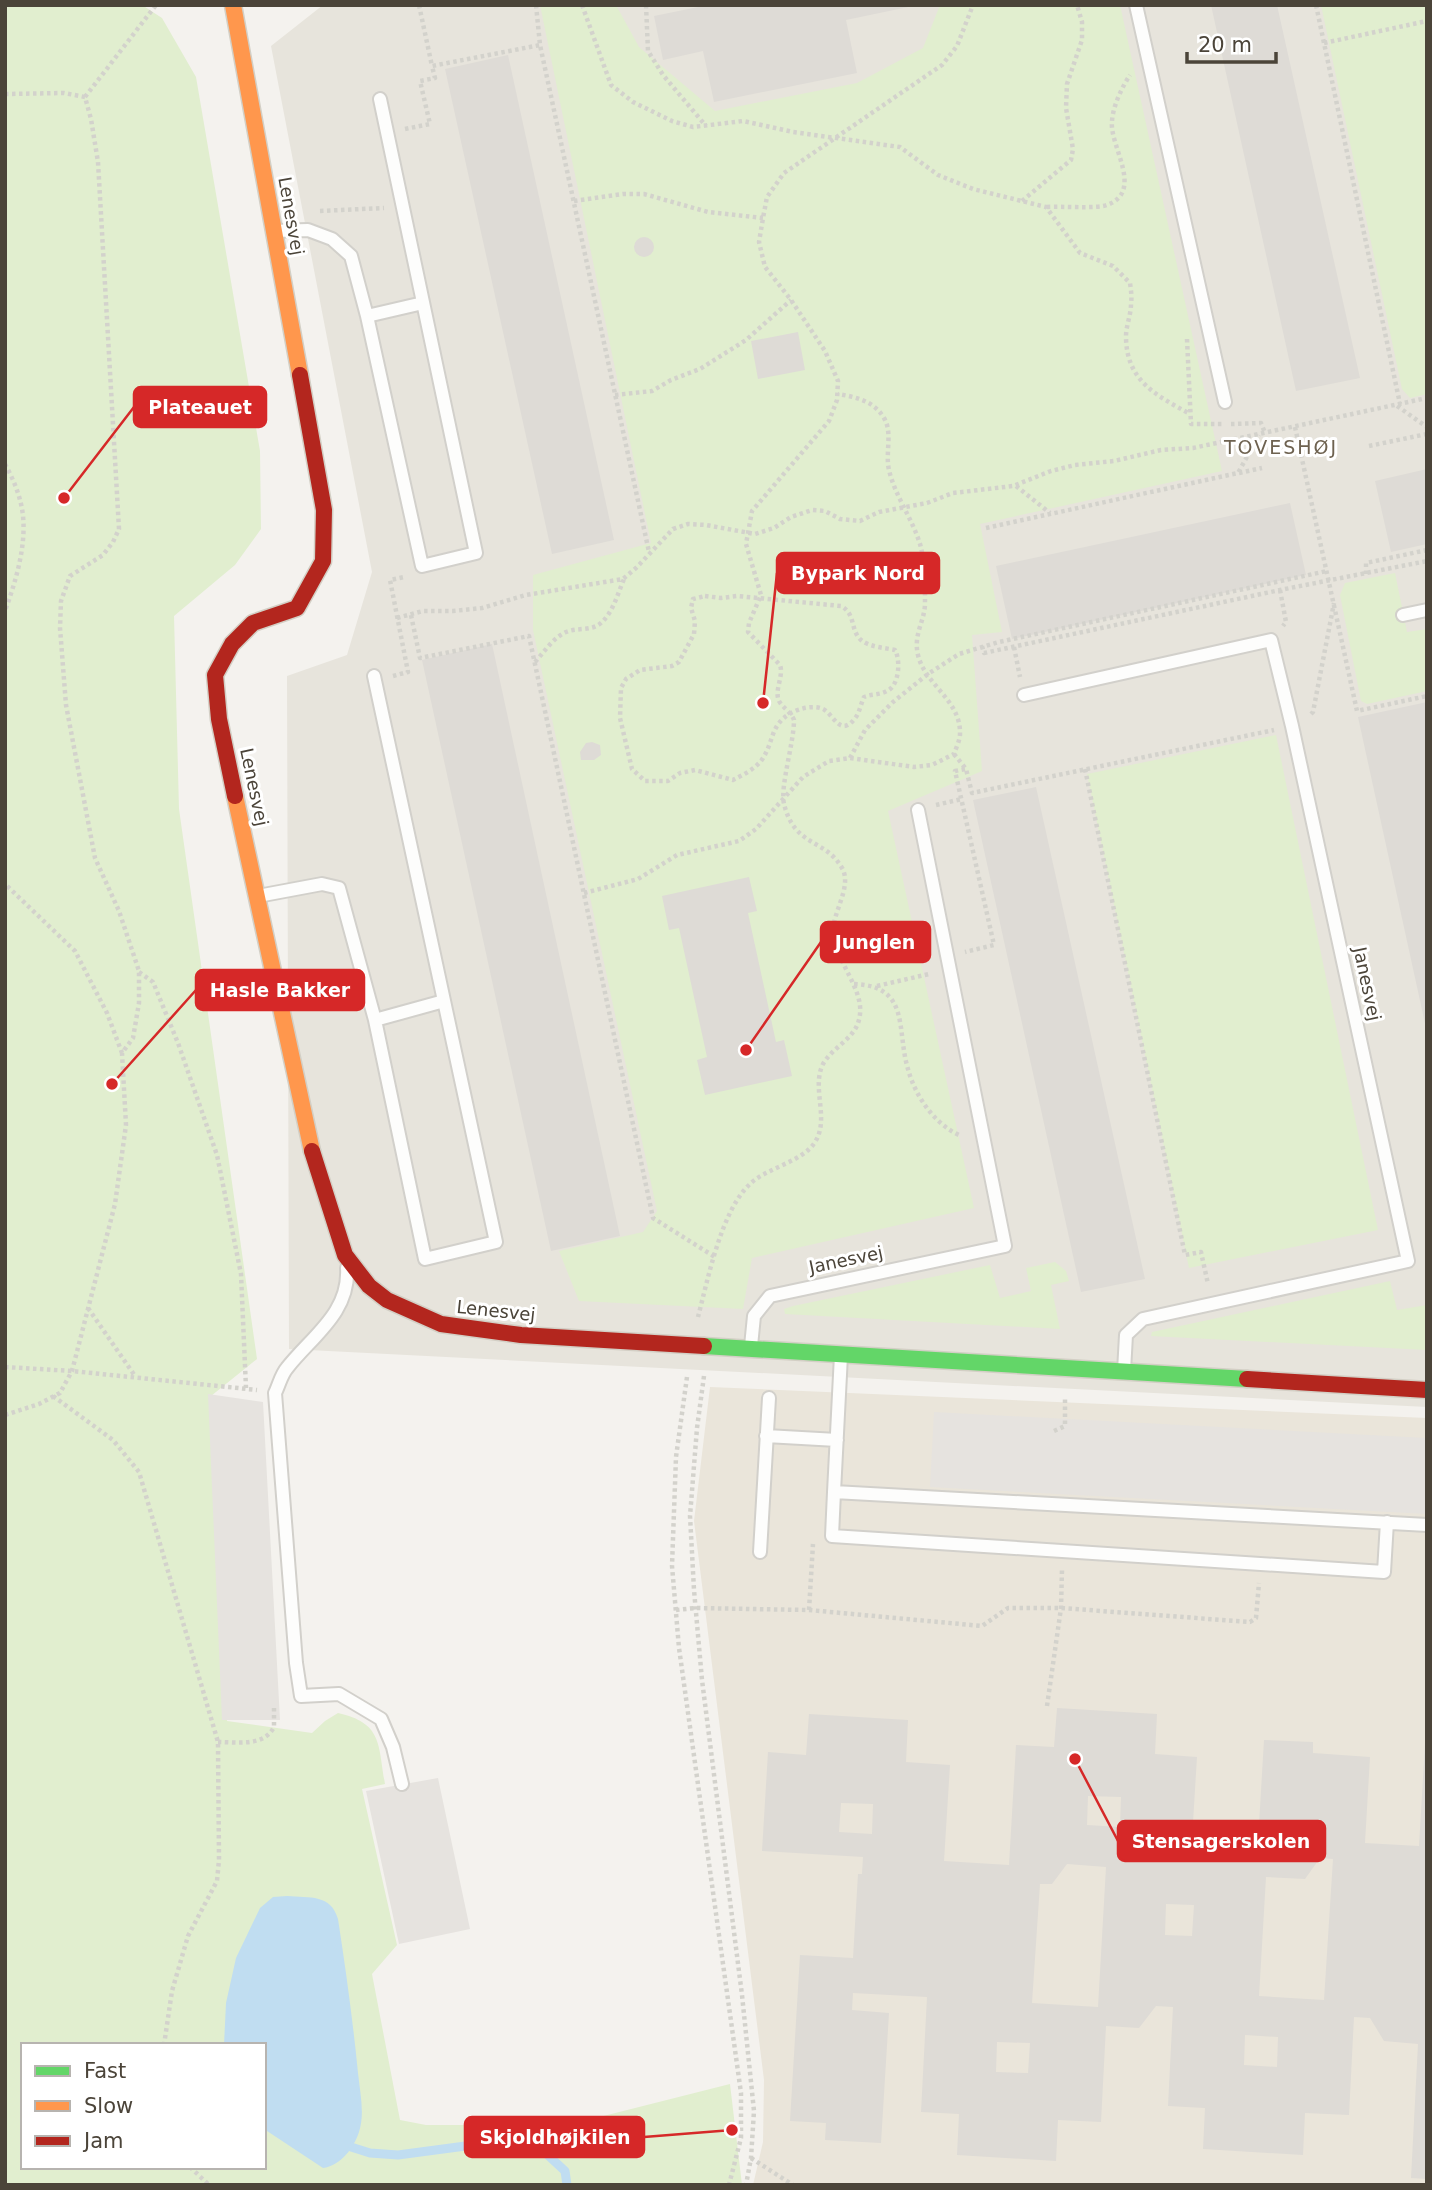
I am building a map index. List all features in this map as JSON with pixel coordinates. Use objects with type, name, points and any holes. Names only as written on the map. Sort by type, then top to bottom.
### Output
[{"type":"street","name":"Lenesvej","points":[[233,5],[324,510],[323,561],[297,608],[253,623],[232,644],[215,675],[219,719],[311,1148],[345,1255],[369,1286],[387,1300],[441,1324],[521,1335],[689,1346]]},
{"type":"street","points":[[689,1346],[1427,1390]]},
{"type":"lane","points":[[1136,5],[1225,402]]},
{"type":"lane","points":[[274,231],[308,230],[332,239],[351,256],[367,316],[422,566],[476,552],[380,99]]},
{"type":"lane","points":[[367,316],[423,303]]},
{"type":"lane","points":[[1403,615],[1427,610]]},
{"type":"lane","points":[[1024,695],[1270,640]]},
{"type":"lane","name":"Janesvej","points":[[1124,1371],[1126,1335],[1143,1319],[1408,1261],[1292,726],[1270,640]]},
{"type":"lane","points":[[258,896],[322,884],[339,888],[375,1020],[425,1259],[496,1242],[374,676]]},
{"type":"lane","name":"Janesvej","points":[[750,1350],[754,1316],[770,1296],[1005,1246],[918,810]]},
{"type":"lane","points":[[375,1020],[444,1001]]},
{"type":"lane","points":[[345,1255],[348,1279],[341,1305],[286,1369],[275,1393],[296,1664],[301,1696],[340,1694],[381,1719],[393,1747],[402,1784]]},
{"type":"lane","points":[[841,1354],[832,1536],[1384,1572],[1387,1522]]},
{"type":"lane","points":[[760,1552],[769,1398]]},
{"type":"lane","points":[[766,1436],[836,1440]]},
{"type":"lane","points":[[834,1492],[1427,1525]]},
{"type":"path","points":[[85,97],[156,5]]},
{"type":"path","points":[[387,133],[430,124],[420,81],[435,78],[419,5]]},
{"type":"path","points":[[536,5],[540,45],[649,553]]},
{"type":"path","points":[[582,5],[611,85],[633,102],[672,121],[692,127],[743,121],[900,147],[937,175],[973,189],[1046,207],[1105,206],[1115,201],[1123,192],[1126,181],[1111,119],[1125,83],[1134,69],[1148,59]]},
{"type":"path","points":[[646,5],[648,51],[663,75],[707,127]]},
{"type":"path","points":[[729,2185],[741,2138],[741,2093],[681,1661],[672,1566],[676,1457],[689,1346],[731,1209],[750,1184],[815,1143],[821,1126],[819,1086],[823,1064],[855,1031],[861,1013],[854,984],[835,946],[832,925],[845,886],[844,871],[832,855],[799,835],[789,820],[783,800],[794,728],[791,713],[779,701],[782,671],[780,665],[748,632],[749,623],[761,599],[758,581],[748,554],[747,534],[752,511],[829,421],[838,394],[838,381],[825,351],[765,267],[759,243],[767,197],[784,173],[942,65],[957,46],[973,5]]},
{"type":"path","points":[[1022,201],[1071,160],[1073,149],[1066,108],[1067,84],[1082,40],[1082,22],[1077,5]]},
{"type":"path","points":[[1316,5],[1398,405],[1427,427]]},
{"type":"path","points":[[1324,43],[1427,21]]},
{"type":"path","points":[[432,66],[540,45]]},
{"type":"path","points":[[5,94],[64,93],[85,97]]},
{"type":"path","points":[[85,97],[91,119],[100,190],[119,529],[114,542],[103,555],[70,576],[61,601],[60,628],[66,705],[95,858],[119,911],[139,971],[139,1003],[133,1038],[122,1053]]},
{"type":"path","points":[[574,201],[645,194],[708,212],[763,218]]},
{"type":"path","points":[[310,212],[403,207]]},
{"type":"path","points":[[1046,207],[1080,253],[1113,266],[1130,283],[1131,304],[1126,336],[1130,364],[1139,380],[1155,394],[1190,414]]},
{"type":"path","points":[[615,395],[652,391],[671,380],[701,369],[746,340],[791,300]]},
{"type":"path","points":[[584,893],[638,879],[677,855],[739,841],[756,829],[803,776],[829,761],[850,758],[914,767],[932,765],[954,754],[961,735],[955,709],[928,674],[918,656],[917,632],[926,606],[921,546],[889,469],[889,430],[883,416],[873,406],[859,398],[838,394]]},
{"type":"path","points":[[535,663],[555,638],[569,631],[589,629],[601,624],[610,611],[625,577],[673,529],[688,524],[755,534],[812,510],[825,511],[840,519],[860,520],[879,512],[927,503],[964,491],[1016,485],[1075,465],[1114,461],[1161,450],[1193,449],[1427,398]]},
{"type":"path","points":[[1295,427],[1357,711],[1427,696]]},
{"type":"path","points":[[1369,446],[1427,434]]},
{"type":"path","points":[[1238,473],[1259,435]]},
{"type":"path","points":[[5,464],[21,502],[23,528],[19,563],[5,611]]},
{"type":"path","points":[[986,528],[1262,468]]},
{"type":"path","points":[[1016,485],[1051,514]]},
{"type":"path","points":[[1366,574],[1366,563],[1427,550]]},
{"type":"path","points":[[982,646],[984,653],[1427,561]]},
{"type":"path","points":[[850,758],[865,730],[893,702],[959,654],[999,642],[1327,571]]},
{"type":"path","points":[[397,618],[423,611],[482,608],[526,595],[625,577]]},
{"type":"path","points":[[390,580],[406,661]]},
{"type":"path","points":[[1270,640],[1286,622],[1280,590]]},
{"type":"path","points":[[696,597],[761,599],[841,606],[850,613],[859,639],[895,650],[898,656],[897,674],[891,689],[864,697],[855,718],[848,724],[839,725],[834,722],[830,714],[822,708],[810,707],[791,713],[776,726],[764,758],[755,767],[733,780],[695,770],[680,773],[668,781],[645,781],[632,769],[620,718],[619,699],[626,679],[640,670],[679,663],[694,634],[695,621],[691,608],[696,597]]},
{"type":"path","points":[[1292,726],[1313,712],[1334,603]]},
{"type":"path","points":[[411,615],[420,658],[529,636],[653,1218],[715,1258]]},
{"type":"path","points":[[1014,647],[1024,695]]},
{"type":"path","points":[[954,754],[966,769],[972,793],[1275,729]]},
{"type":"path","points":[[947,956],[994,945],[955,771],[966,769]]},
{"type":"path","points":[[1085,769],[1185,1255],[1201,1252],[1212,1304]]},
{"type":"path","points":[[5,884],[75,951],[107,1013],[122,1053],[126,1125],[115,1204],[72,1371],[60,1393],[39,1404],[5,1415]]},
{"type":"path","points":[[139,971],[153,982],[178,1043],[217,1155],[241,1274],[246,1388]]},
{"type":"path","points":[[854,984],[876,986],[927,974]]},
{"type":"path","points":[[876,986],[888,995],[901,1017],[907,1069],[918,1096],[951,1132],[985,1146]]},
{"type":"path","points":[[88,1307],[135,1377]]},
{"type":"path","points":[[708,1347],[697,1428],[690,1516],[695,1608],[752,2098],[751,2158],[746,2185]]},
{"type":"path","points":[[5,1367],[135,1377],[275,1393]]},
{"type":"path","points":[[53,1396],[113,1440],[139,1472],[218,1742],[217,1881],[188,1936],[172,1992],[164,2043]]},
{"type":"path","points":[[1047,1706],[1061,1608],[1063,1551]]},
{"type":"path","points":[[676,1610],[809,1610],[982,1626],[1008,1608],[1061,1608],[1250,1622],[1256,1618],[1260,1564]]},
{"type":"path","points":[[218,1742],[253,1742],[265,1738],[274,1727],[274,1708]]},
{"type":"path","points":[[751,2158],[793,2185]]},
{"type":"path","points":[[192,2169],[209,2185]]},
{"type":"shaded area","points":[[323,5],[1427,5],[1427,1407],[289,1349],[287,676],[347,655],[372,572],[271,46]]},
{"type":"shaded area","points":[[710,1387],[1427,1418],[1427,2185],[753,2185],[763,2142],[764,2080],[694,1521]]},
{"type":"shaded area","points":[[208,1394],[263,1402],[280,1720],[222,1720]]},
{"type":"shaded area","points":[[934,1412],[1427,1438],[1427,1514],[930,1487]]},
{"type":"shaded area","points":[[438,1778],[470,1929],[399,1944],[366,1791]]},
{"type":"green space","points":[[5,5],[142,5],[162,18],[196,77],[260,451],[261,529],[235,565],[174,616],[179,809],[257,1359],[211,1396],[227,1721],[312,1733],[338,1713],[363,1723],[376,1738],[385,1784],[362,1789],[397,1945],[372,1974],[400,2120],[426,2125],[552,2129],[730,2084],[742,2185],[5,2185]]},
{"type":"green space","points":[[540,5],[616,5],[639,47],[715,111],[857,83],[923,48],[940,5],[1120,5],[1222,471],[980,524],[1002,632],[972,635],[982,771],[888,811],[974,1208],[752,1258],[743,1309],[579,1301],[559,1251],[643,1232],[657,1211],[533,630],[533,575],[651,543]]},
{"type":"green space","points":[[1321,5],[1427,5],[1427,394],[1410,398],[1402,389]]},
{"type":"green space","points":[[1395,573],[1407,632],[1427,629],[1427,691],[1367,704],[1361,701],[1340,595],[1345,583]]},
{"type":"green space","points":[[1276,735],[1378,1230],[1189,1268],[1087,774]]},
{"type":"green space","points":[[1055,1262],[1066,1271],[1069,1281],[1051,1285],[1060,1329],[785,1314],[784,1309],[990,1265],[1000,1298],[1031,1291],[1026,1268]]},
{"type":"green space","points":[[1390,1281],[1397,1310],[1427,1305],[1427,1350],[1151,1336],[1152,1332]]},
{"type":"water","points":[[273,1897],[325,1901],[335,1911],[338,1919],[362,2118],[357,2138],[350,2150],[329,2167],[323,2168],[266,2130],[266,2043],[224,2043],[226,2003],[236,1958],[260,1908]]},
{"type":"building","points":[[708,5],[913,6],[846,20],[857,73],[714,102],[703,51],[663,60],[654,16]]},
{"type":"building","points":[[1211,5],[1277,5],[1360,378],[1296,391]]},
{"type":"building","points":[[508,55],[614,540],[552,554],[445,69]]},
{"type":"building","points":[[644,237],[651,240],[654,247],[651,254],[644,257],[637,254],[634,247],[637,240]]},
{"type":"building","points":[[798,332],[805,370],[758,379],[751,341]]},
{"type":"building","points":[[1427,469],[1427,544],[1391,552],[1375,481]]},
{"type":"building","points":[[1290,503],[1306,575],[1012,639],[996,566]]},
{"type":"building","points":[[492,644],[620,1236],[551,1251],[422,660]]},
{"type":"building","points":[[1427,702],[1427,1028],[1426,1028],[1358,717]]},
{"type":"building","points":[[586,743],[600,745],[601,755],[594,760],[581,760],[580,752]]},
{"type":"building","points":[[1036,787],[1145,1279],[1081,1292],[973,800]]},
{"type":"building","points":[[749,877],[757,911],[748,913],[776,1042],[784,1040],[792,1076],[705,1095],[697,1060],[707,1057],[679,928],[669,930],[662,896]]},
{"type":"building","points":[[1057,1708],[1157,1714],[1155,1754],[1197,1757],[1191,1855],[1257,1859],[1264,1740],[1313,1742],[1313,1753],[1370,1757],[1365,1843],[1419,1846],[1427,1744],[1427,2179],[1411,2178],[1418,2044],[1384,2041],[1370,2018],[1354,2017],[1349,2115],[1305,2113],[1303,2155],[1203,2149],[1205,2108],[1168,2106],[1173,2007],[1156,2006],[1139,2028],[1106,2026],[1101,2122],[1058,2120],[1056,2161],[957,2155],[959,2114],[921,2112],[927,1997],[853,1993],[852,2010],[889,2013],[881,2143],[825,2140],[826,2123],[790,2121],[800,1955],[853,1958],[858,1874],[862,1874],[863,1857],[762,1851],[768,1752],[806,1755],[809,1714],[908,1720],[906,1762],[950,1765],[944,1861],[1009,1865],[1016,1745],[1054,1747]],"holes":[[[1088,1796],[1121,1797],[1120,1827],[1087,1825]],[[841,1803],[873,1804],[872,1834],[839,1832]],[[1320,1858],[1333,1859],[1324,2000],[1259,1996],[1266,1877],[1305,1879]],[[1067,1864],[1106,1867],[1098,2007],[1032,2003],[1040,1884],[1052,1884]],[[1166,1904],[1194,1905],[1192,1936],[1165,1935]],[[1245,2035],[1278,2037],[1277,2067],[1244,2065]],[[997,2042],[1030,2043],[1028,2073],[996,2072]]]},
{"type":"waterway","points":[[351,2147],[370,2153],[398,2155],[488,2143],[538,2146],[565,2171],[567,2185]]},
{"type":"traffic: fast","points":[[704,1346],[1247,1379]]},
{"type":"traffic: slow","points":[[233,5],[300,375]]},
{"type":"traffic: slow","points":[[235,796],[312,1151]]},
{"type":"traffic: jam","points":[[235,796],[219,719],[215,675],[232,644],[253,623],[297,608],[323,561],[324,510],[300,375]]},
{"type":"traffic: jam","points":[[312,1151],[345,1255],[369,1286],[387,1300],[441,1324],[521,1335],[704,1346]]},
{"type":"traffic: jam","points":[[1247,1379],[1427,1390]]},
{"type":"place","name":"Plateauet","points":[[64,498]]},
{"type":"place","name":"Bypark Nord","points":[[763,703]]},
{"type":"place","name":"Junglen","points":[[746,1050]]},
{"type":"place","name":"Hasle Bakker","points":[[112,1084]]},
{"type":"place","name":"Stensagerskolen","points":[[1075,1759]]},
{"type":"place","name":"Skjoldhøjkilen","points":[[732,2130]]},
{"type":"district","name":"TOVESHØJ","points":[[1281,447]]}]
